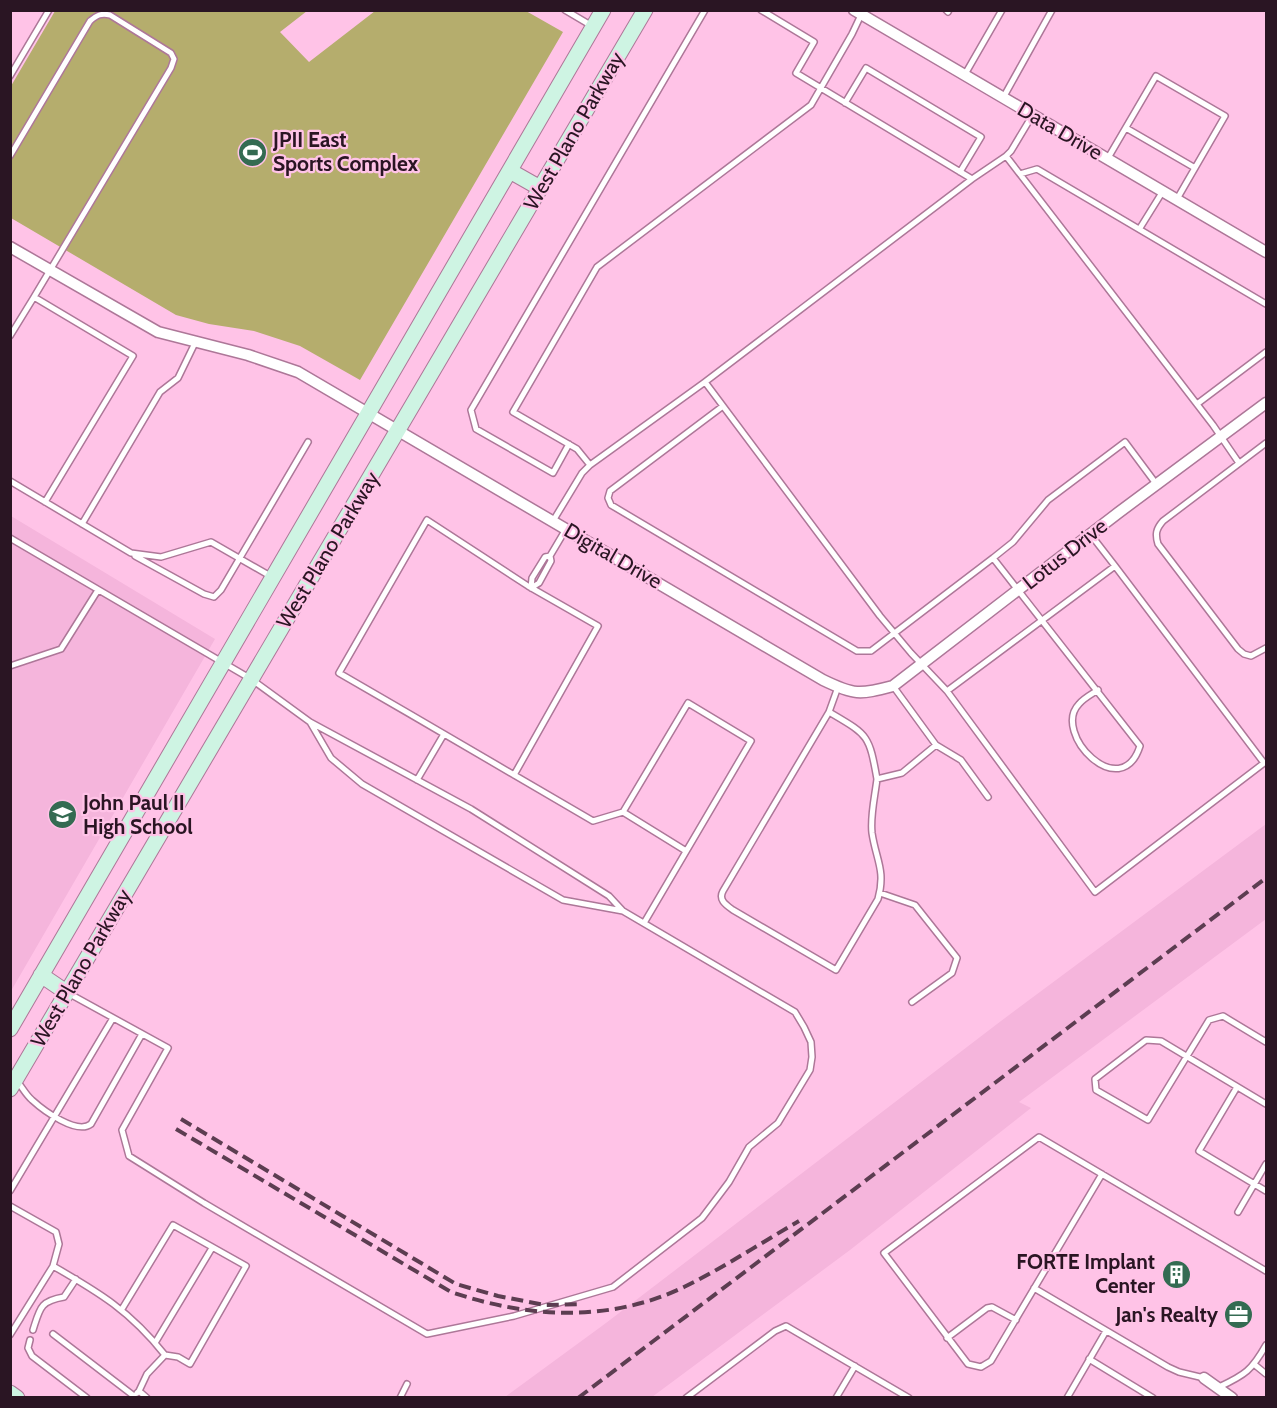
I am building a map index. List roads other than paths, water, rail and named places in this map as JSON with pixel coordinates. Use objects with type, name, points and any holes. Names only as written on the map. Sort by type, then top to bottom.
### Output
[{"type":"main road","name":"West Plano Parkway","points":[[10,1029],[603,10]]},
{"type":"main road","name":"West Plano Parkway","points":[[13,1084],[645,10]]},
{"type":"main road","points":[[510,171],[540,188]]},
{"type":"main road","points":[[41,975],[66,992]]},
{"type":"main road","points":[[10,1393],[17,1398]]},
{"type":"street","name":"Data Drive","points":[[859,12],[1266,252]]},
{"type":"street","name":"Digital Drive","points":[[10,247],[158,332],[282,365],[298,372],[838,687],[859,693]]},
{"type":"street","name":"Lotus Drive","points":[[859,693],[893,686],[1266,403]]},
{"type":"street","points":[[1204,1378],[1232,1398]]},
{"type":"lane","points":[[10,76],[49,10]]},
{"type":"lane","points":[[566,10],[593,27]]},
{"type":"lane","points":[[569,444],[553,473],[476,429],[471,411],[705,10]]},
{"type":"lane","points":[[762,10],[814,42],[796,73],[972,179]]},
{"type":"lane","points":[[964,76],[1002,10]]},
{"type":"lane","points":[[1002,98],[1053,10]]},
{"type":"lane","points":[[590,465],[577,449],[513,412],[597,267],[811,105],[859,12]]},
{"type":"lane","points":[[10,156],[90,21],[96,15],[104,13],[110,15],[171,53],[174,59],[171,68],[10,336]]},
{"type":"lane","points":[[845,103],[866,68],[962,125],[981,137],[960,172]]},
{"type":"lane","points":[[1108,158],[1156,76],[1225,116],[1177,199]]},
{"type":"lane","points":[[553,521],[582,473],[590,465],[705,382],[972,179],[1006,156],[1032,116]]},
{"type":"lane","points":[[1126,128],[1195,168]]},
{"type":"lane","points":[[1006,156],[1197,404],[1239,463]]},
{"type":"lane","points":[[1020,174],[1037,169],[1266,304]]},
{"type":"lane","points":[[1140,228],[1163,191]]},
{"type":"lane","points":[[34,297],[133,356],[45,502]]},
{"type":"lane","points":[[82,524],[160,392],[178,378],[195,343]]},
{"type":"lane","points":[[1197,404],[1266,351]]},
{"type":"lane","points":[[705,382],[894,633],[947,691],[1095,892],[1264,763],[1091,535]]},
{"type":"lane","points":[[723,406],[610,491],[608,498],[610,505],[857,651],[871,651],[993,558],[1013,542],[1048,500],[1125,442],[1157,485]]},
{"type":"lane","points":[[10,481],[131,554],[204,594],[214,597],[221,590],[308,442]]},
{"type":"lane","points":[[1266,443],[1163,521],[1157,528],[1155,536],[1158,544],[1239,649],[1251,656],[1266,648]]},
{"type":"lane","points":[[514,775],[598,626],[531,588],[426,520],[339,673],[444,734],[514,775],[593,821],[623,812],[688,703],[751,741],[644,923]]},
{"type":"lane","points":[[531,588],[539,583],[551,561],[550,556],[566,529]]},
{"type":"lane","points":[[10,538],[251,679],[310,722],[471,809],[609,896],[623,911],[795,1011],[811,1042],[812,1056],[810,1070],[778,1123],[749,1147],[729,1182],[702,1218],[613,1287],[514,1316],[427,1334],[204,1203],[129,1156],[122,1130],[168,1048],[66,992]]},
{"type":"lane","points":[[131,554],[161,556],[211,542],[273,578]]},
{"type":"lane","points":[[993,558],[1098,690],[1140,746],[1138,754],[1131,763],[1121,767],[1100,766],[1076,737],[1073,720],[1078,705],[1098,690]]},
{"type":"lane","points":[[947,691],[1116,566]]},
{"type":"lane","points":[[10,666],[61,649],[98,590]]},
{"type":"lane","points":[[893,686],[936,746],[961,760],[988,796]]},
{"type":"lane","points":[[829,712],[865,736],[873,754],[877,780],[872,832],[882,873],[879,899],[836,970],[733,910],[722,900],[721,895],[829,712],[838,687]]},
{"type":"lane","points":[[310,722],[331,758],[362,784],[563,900],[623,911]]},
{"type":"lane","points":[[417,780],[444,734]]},
{"type":"lane","points":[[877,780],[902,773],[936,746]]},
{"type":"lane","points":[[623,812],[686,851]]},
{"type":"lane","points":[[880,893],[915,905],[957,958],[952,973],[912,1002]]},
{"type":"lane","points":[[1266,1042],[1223,1016],[1209,1020],[1186,1056],[1148,1120],[1096,1090],[1095,1079],[1146,1040],[1161,1041],[1186,1056],[1237,1087],[1266,1104]]},
{"type":"lane","points":[[10,1191],[114,1018]]},
{"type":"lane","points":[[13,1084],[55,1117],[80,1128],[86,1128],[91,1124],[142,1034]]},
{"type":"lane","points":[[1237,1087],[1199,1151],[1266,1191]]},
{"type":"lane","points":[[1102,1174],[991,1361],[981,1367],[968,1364],[884,1253],[1039,1137],[1102,1174],[1266,1271]]},
{"type":"lane","points":[[1238,1212],[1266,1164]]},
{"type":"lane","points":[[10,1206],[56,1232],[59,1244],[53,1266],[10,1335]]},
{"type":"lane","points":[[53,1266],[103,1295],[122,1309],[165,1355],[178,1357],[190,1364],[246,1266],[173,1224],[122,1309]]},
{"type":"lane","points":[[155,1343],[212,1248]]},
{"type":"lane","points":[[33,1330],[42,1305],[64,1297],[76,1279]]},
{"type":"lane","points":[[1034,1288],[1168,1367],[1204,1378]]},
{"type":"lane","points":[[947,1338],[987,1308],[992,1308],[1016,1320]]},
{"type":"lane","points":[[686,1398],[775,1331],[786,1326],[909,1398]]},
{"type":"lane","points":[[1067,1398],[1106,1331]]},
{"type":"lane","points":[[53,1334],[134,1397],[147,1374],[165,1355]]},
{"type":"lane","points":[[30,1340],[28,1348],[32,1356],[87,1398]]},
{"type":"lane","points":[[1219,1387],[1239,1378],[1255,1365],[1266,1345]]},
{"type":"lane","points":[[1089,1359],[1154,1398]]},
{"type":"lane","points":[[1255,1365],[1266,1374]]},
{"type":"lane","points":[[836,1398],[855,1366]]},
{"type":"lane","points":[[400,1398],[407,1384]]},
{"type":"lane","points":[[139,1391],[147,1398]]},
{"type":"railway","points":[[578,1398],[1266,878]]},
{"type":"railway","points":[[181,1119],[456,1284],[498,1296],[545,1305],[582,1304]]},
{"type":"railway","points":[[176,1129],[451,1292],[509,1307],[568,1313],[627,1307],[656,1299],[713,1272],[799,1221]]},
{"type":"place","name":"JPII East Sports Complex","points":[[252,152]]},
{"type":"place","name":"John Paul II High School","points":[[62,815]]},
{"type":"place","name":"FORTE Implant Center","points":[[1176,1274]]},
{"type":"place","name":"Jan's Realty","points":[[1239,1315]]}]
